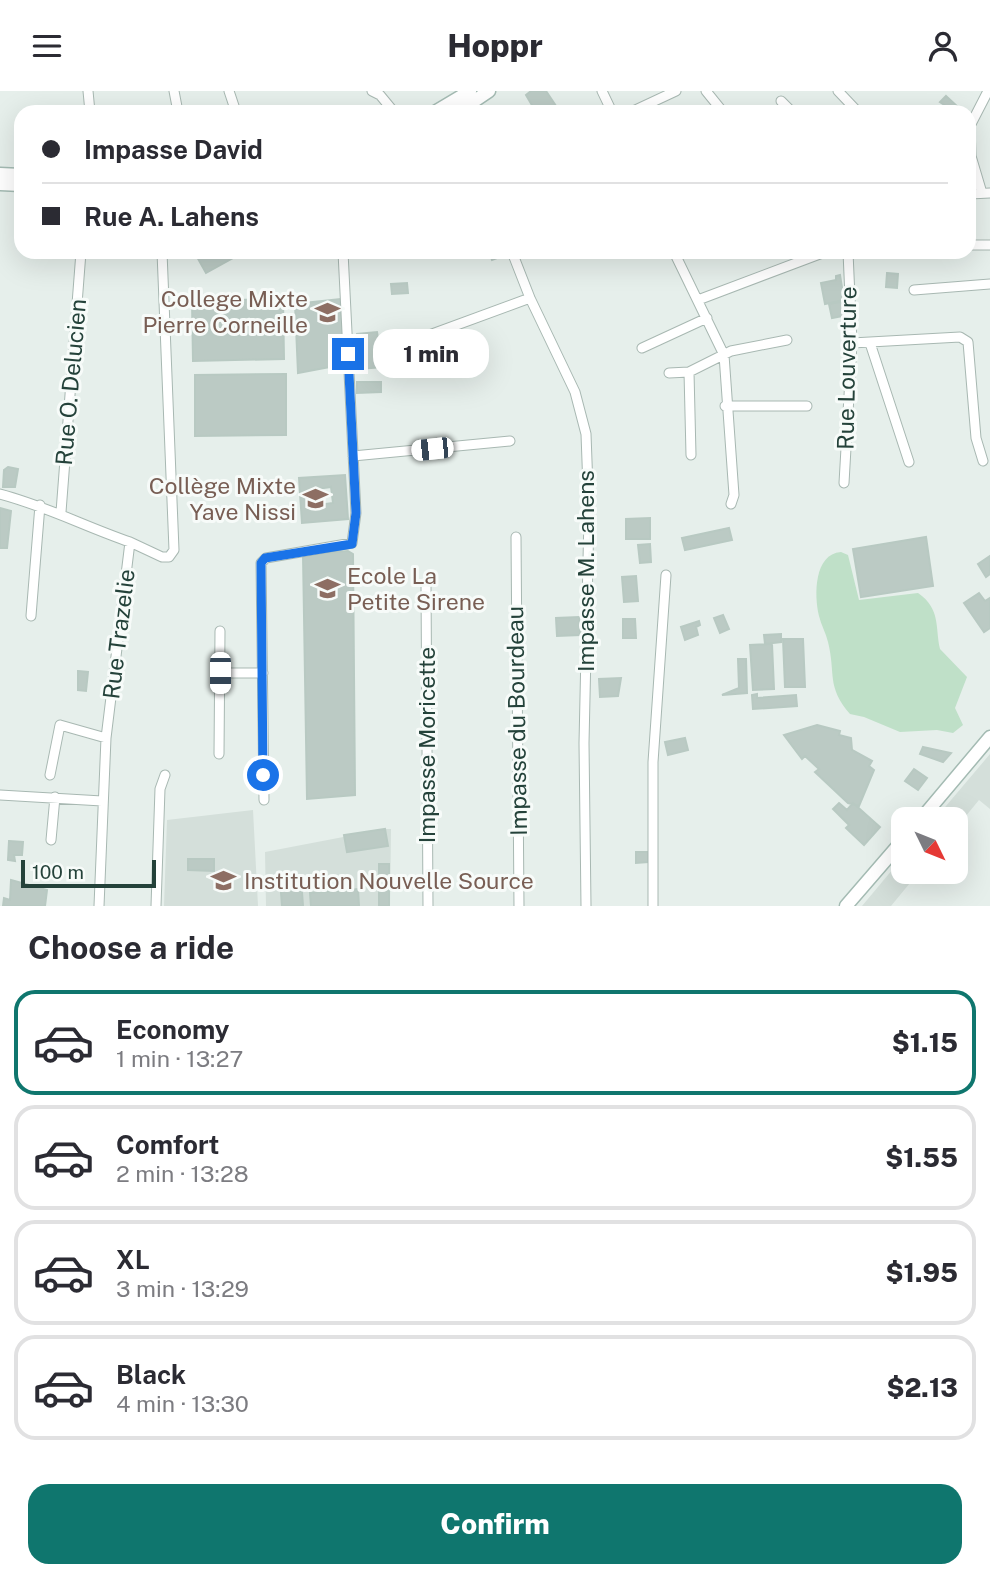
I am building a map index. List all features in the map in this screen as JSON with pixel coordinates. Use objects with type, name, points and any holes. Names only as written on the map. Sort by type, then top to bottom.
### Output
[{"type":"main road","points":[[459,105],[470,91]]},
{"type":"main road","points":[[463,105],[489,91]]},
{"type":"main road","points":[[930,807],[990,737]]},
{"type":"main road","points":[[846,906],[891,854]]},
{"type":"street","points":[[372,91],[380,95],[388,105]]},
{"type":"street","points":[[646,105],[676,91]]},
{"type":"street","points":[[706,91],[717,105]]},
{"type":"street","points":[[838,91],[851,105]]},
{"type":"street","points":[[976,114],[988,91]]},
{"type":"street","points":[[781,101],[785,105]]},
{"type":"street","points":[[976,168],[986,193]]},
{"type":"street","name":"Rue O. Delucien","points":[[61,512],[80,259]]},
{"type":"street","name":"Rue Trazelie","points":[[99,906],[106,738],[130,542],[162,557],[169,557],[174,550],[162,259]]},
{"type":"street","points":[[264,800],[262,560],[352,544],[356,513],[343,259]]},
{"type":"street","name":"Impasse M. Lahens","points":[[515,259],[530,298],[575,392],[586,434],[589,515],[584,743],[586,906]]},
{"type":"street","points":[[678,259],[724,355],[725,406],[734,495],[731,504]]},
{"type":"street","points":[[698,300],[806,259]]},
{"type":"street","name":"Rue Louverture","points":[[844,483],[852,343],[848,259]]},
{"type":"street","points":[[914,290],[990,284]]},
{"type":"street","points":[[414,341],[530,298]]},
{"type":"street","points":[[642,348],[707,318]]},
{"type":"street","points":[[852,343],[960,337],[968,342],[976,438],[983,461]]},
{"type":"street","points":[[668,373],[689,372],[724,355],[787,340]]},
{"type":"street","points":[[870,343],[909,463]]},
{"type":"street","points":[[689,372],[691,455]]},
{"type":"street","points":[[725,406],[807,406]]},
{"type":"street","points":[[353,456],[510,441]]},
{"type":"street","points":[[0,495],[61,512],[87,527],[130,542]]},
{"type":"street","points":[[31,616],[40,505]]},
{"type":"street","name":"Impasse du Bourdeau","points":[[516,537],[519,906]]},
{"type":"street","points":[[653,906],[653,762],[666,575]]},
{"type":"street","name":"Impasse Moricette","points":[[426,585],[428,906]]},
{"type":"street","points":[[219,754],[220,631]]},
{"type":"street","points":[[220,673],[262,673]]},
{"type":"street","points":[[50,775],[60,725],[106,738]]},
{"type":"street","points":[[156,906],[160,789],[165,775]]},
{"type":"street","points":[[0,795],[102,801]]},
{"type":"street","points":[[51,839],[55,797]]},
{"type":"shaded area","points":[[990,754],[990,809],[979,800],[968,813],[968,807],[945,807]]},
{"type":"shaded area","points":[[253,810],[258,906],[164,906],[167,820]]},
{"type":"shaded area","points":[[391,829],[390,906],[266,906],[265,852]]},
{"type":"shaded area","points":[[891,871],[891,884],[909,884],[891,906],[862,906]]},
{"type":"green space","points":[[841,552],[848,555],[859,600],[918,593],[930,605],[936,619],[940,649],[967,677],[955,708],[963,725],[953,733],[937,730],[900,732],[850,714],[842,704],[833,679],[817,597],[818,577],[825,560],[832,554]]},
{"type":"building","points":[[531,91],[546,91],[555,105],[532,105],[526,95]]},
{"type":"building","points":[[946,96],[956,105],[944,105],[940,102]]},
{"type":"building","points":[[198,259],[231,259],[206,273]]},
{"type":"building","points":[[887,273],[898,274],[897,288],[886,287]]},
{"type":"building","points":[[840,275],[844,300],[825,304],[821,283],[836,280],[836,276]]},
{"type":"building","points":[[407,283],[408,293],[392,294],[391,284]]},
{"type":"building","points":[[283,299],[284,359],[193,361],[192,301]]},
{"type":"building","points":[[340,299],[346,364],[298,373],[295,304]]},
{"type":"building","points":[[845,301],[848,315],[832,318],[829,304]]},
{"type":"building","points":[[377,332],[383,367],[359,369],[357,334]]},
{"type":"building","points":[[286,374],[286,435],[195,436],[195,375]]},
{"type":"building","points":[[357,382],[381,382],[381,392],[357,393]]},
{"type":"building","points":[[8,467],[18,469],[15,487],[3,487],[4,470]]},
{"type":"building","points":[[345,475],[348,519],[302,523],[299,478]],"holes":[[[331,487],[333,503],[310,506],[309,490]]]},
{"type":"building","points":[[0,508],[11,511],[7,548],[0,548]]},
{"type":"building","points":[[650,518],[650,539],[626,539],[626,519]]},
{"type":"building","points":[[729,528],[732,540],[685,550],[682,538]]},
{"type":"building","points":[[926,537],[933,586],[861,597],[853,549]]},
{"type":"building","points":[[650,544],[651,562],[640,563],[638,545]]},
{"type":"building","points":[[348,551],[353,554],[355,795],[307,799],[303,555]]},
{"type":"building","points":[[990,556],[990,574],[986,577],[978,564]]},
{"type":"building","points":[[636,576],[638,601],[624,602],[622,577]]},
{"type":"building","points":[[979,593],[985,601],[990,598],[990,628],[984,632],[964,603]]},
{"type":"building","points":[[723,615],[729,629],[720,633],[714,618]]},
{"type":"building","points":[[579,617],[580,635],[557,636],[556,618]]},
{"type":"building","points":[[623,619],[635,619],[636,638],[623,638]]},
{"type":"building","points":[[699,621],[700,625],[696,627],[698,635],[685,640],[681,627]]},
{"type":"building","points":[[781,634],[781,642],[765,644],[764,635]]},
{"type":"building","points":[[783,639],[803,639],[805,687],[785,687]]},
{"type":"building","points":[[772,644],[774,689],[753,690],[750,645]]},
{"type":"building","points":[[738,659],[746,659],[747,693],[722,695],[739,688]]},
{"type":"building","points":[[78,671],[88,672],[86,691],[78,690]]},
{"type":"building","points":[[621,678],[618,696],[600,697],[599,679]]},
{"type":"building","points":[[757,694],[757,698],[796,695],[797,706],[753,709],[752,695]]},
{"type":"building","points":[[817,725],[840,731],[839,735],[851,738],[852,750],[872,761],[869,766],[874,770],[859,806],[848,803],[815,772],[819,769],[805,756],[802,759],[784,735]]},
{"type":"building","points":[[685,738],[688,750],[668,755],[665,742]]},
{"type":"building","points":[[923,747],[951,753],[943,762],[920,754]]},
{"type":"building","points":[[914,769],[927,778],[918,790],[905,781]]},
{"type":"building","points":[[839,803],[847,810],[853,803],[880,827],[864,845],[846,828],[849,825],[833,809]]},
{"type":"building","points":[[385,829],[388,846],[347,852],[344,835]]},
{"type":"building","points":[[9,841],[23,842],[22,855],[14,855],[15,861],[8,860]]},
{"type":"building","points":[[636,852],[648,852],[648,862],[636,863]]},
{"type":"building","points":[[188,859],[214,859],[214,871],[188,870]]},
{"type":"building","points":[[379,864],[389,864],[389,906],[379,906]]},
{"type":"building","points":[[301,878],[303,906],[282,906],[280,879]]},
{"type":"building","points":[[11,880],[47,890],[45,906],[3,906],[4,898],[10,900]]},
{"type":"building","points":[[358,889],[359,906],[311,906],[310,893]]},
{"type":"place","name":"College Mixte Pierre Corneille","points":[[328,312]]},
{"type":"place","name":"Collège Mixte Yave Nissi","points":[[316,499]]},
{"type":"place","name":"Ecole La Petite Sirene","points":[[327,589]]},
{"type":"place","name":"Institution Nouvelle Source","points":[[224,881]]},
{"type":"route","points":[[263,775],[261,563],[265,558],[352,544],[356,513],[348,354]]}]
